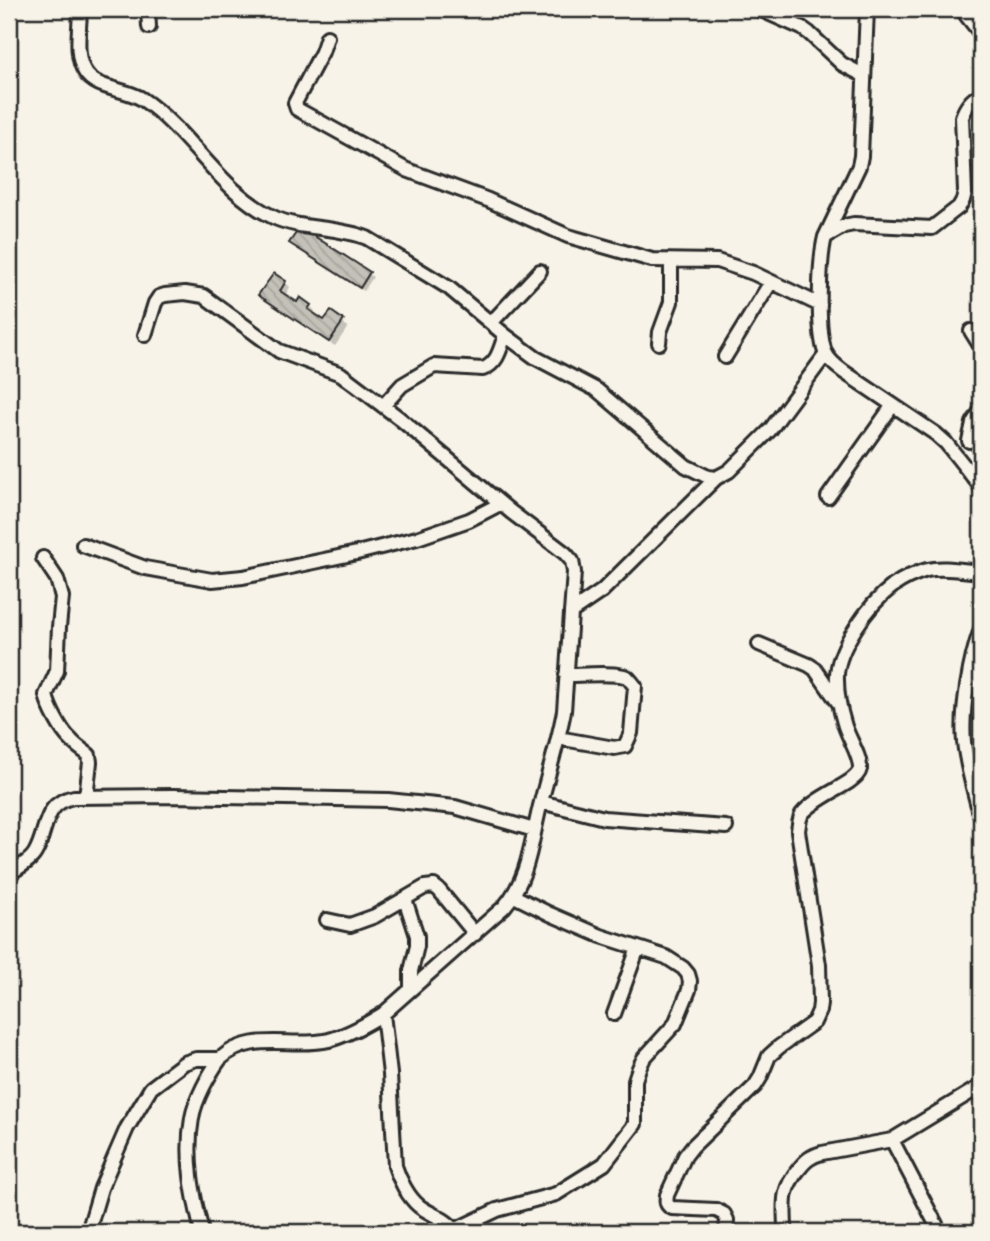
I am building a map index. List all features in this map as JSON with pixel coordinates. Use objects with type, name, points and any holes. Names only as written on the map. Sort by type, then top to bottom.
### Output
[{"type":"street","points":[[80,9],[79,56],[83,70],[89,78],[142,99],[170,123],[252,206],[276,219],[353,232],[367,238],[449,288],[536,358],[597,390],[686,467],[716,478]]},
{"type":"street","points":[[148,9],[149,27]]},
{"type":"street","points":[[759,9],[810,33],[842,64],[863,75]]},
{"type":"street","points":[[867,9],[861,156],[822,249],[820,305],[826,354],[844,372],[936,434],[981,487]]},
{"type":"street","points":[[966,15],[981,34]]},
{"type":"street","points":[[327,37],[295,103],[298,109],[417,175],[488,200],[579,239],[652,260],[717,261],[752,273],[820,305]]},
{"type":"street","points":[[825,237],[844,226],[854,224],[932,228],[959,207],[965,192],[962,117],[965,108],[981,94]]},
{"type":"street","points":[[659,343],[660,331],[671,302],[671,261]]},
{"type":"street","points":[[491,323],[540,271]]},
{"type":"street","points":[[725,357],[771,282]]},
{"type":"street","points":[[145,335],[159,298],[185,293],[205,296],[279,351],[341,374],[500,504],[565,553],[572,561],[574,572],[564,711],[524,874],[514,896],[475,934],[383,1014],[369,1023],[329,1040],[245,1044],[219,1059],[191,1118],[190,1178],[202,1232]]},
{"type":"street","points":[[971,331],[981,347]]},
{"type":"street","points":[[383,406],[402,385],[434,366],[483,369],[490,366],[496,360],[505,335]]},
{"type":"street","points":[[571,612],[602,591],[716,478],[729,471],[770,430],[826,354]]},
{"type":"street","points":[[828,497],[893,405]]},
{"type":"street","points":[[955,455],[961,446],[975,442],[973,423],[981,410]]},
{"type":"street","points":[[83,545],[145,568],[198,579],[233,578],[417,538],[469,520],[500,504]]},
{"type":"street","points":[[43,558],[57,579],[62,597],[57,671],[46,695],[69,739],[89,755],[86,797]]},
{"type":"street","points":[[726,1232],[727,1220],[724,1214],[716,1210],[672,1208],[666,1201],[667,1195],[692,1147],[755,1086],[769,1056],[814,1022],[819,1011],[819,965],[798,831],[799,821],[809,807],[857,776],[860,770],[844,723],[836,681],[837,671],[858,623],[891,587],[928,570],[981,572]]},
{"type":"street","points":[[981,629],[967,688],[964,734],[970,778],[981,817]]},
{"type":"street","points":[[760,644],[809,665],[819,674],[841,706]]},
{"type":"street","points":[[819,674],[837,671]]},
{"type":"street","points":[[558,738],[621,748],[625,746],[631,733],[635,686],[631,681],[625,676],[615,674],[566,675]]},
{"type":"street","points":[[9,874],[36,853],[47,819],[60,802],[74,797],[215,796],[388,800],[456,807],[534,830]]},
{"type":"street","points":[[541,802],[604,818],[726,827]]},
{"type":"street","points":[[327,920],[350,925],[375,916],[425,887],[434,886],[475,934]]},
{"type":"street","points":[[383,1014],[398,1177],[416,1203],[450,1224],[456,1231],[497,1210],[556,1194],[604,1164],[632,1130],[636,1119],[635,1080],[639,1068],[644,1058],[675,1024],[690,981],[688,974],[666,957],[601,936],[514,896]]},
{"type":"street","points":[[405,899],[417,936],[411,989]]},
{"type":"street","points":[[614,1014],[638,947]]},
{"type":"street","points":[[88,1232],[101,1188],[119,1145],[151,1088],[184,1063],[196,1059],[219,1059]]},
{"type":"street","points":[[785,1232],[786,1188],[806,1161],[822,1153],[892,1140],[981,1086]]},
{"type":"street","points":[[892,1140],[940,1232]]},
{"type":"building","points":[[296,233],[314,236],[370,272],[360,288],[289,243]]},
{"type":"building","points":[[274,273],[286,281],[280,291],[297,302],[300,297],[311,305],[308,309],[324,320],[331,311],[344,320],[329,342],[258,295]]},
{"type":"building","points":[[431,1223],[439,1232],[413,1232]]}]
